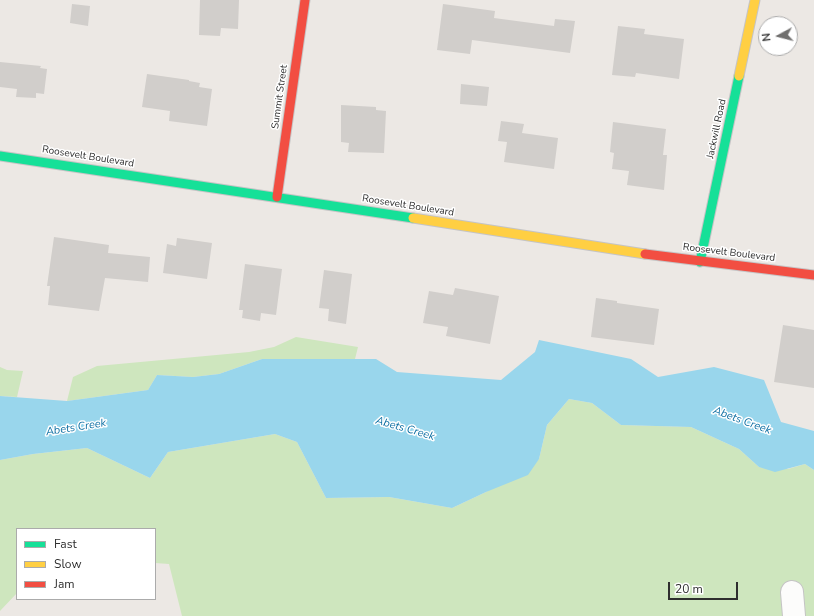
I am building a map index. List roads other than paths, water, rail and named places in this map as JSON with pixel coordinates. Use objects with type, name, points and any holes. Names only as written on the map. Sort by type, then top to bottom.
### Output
[{"type":"street","name":"Summit Street","points":[[277,197],[305,0]]},
{"type":"street","name":"Jackwill Road","points":[[700,262],[755,0]]},
{"type":"street","name":"Roosevelt Boulevard","points":[[0,156],[700,262],[814,275]]},
{"type":"street","points":[[792,592],[794,616]]},
{"type":"water","name":"Abets Creek","points":[[539,340],[631,359],[658,377],[714,367],[764,380],[781,422],[814,431],[814,470],[805,464],[775,472],[759,467],[739,449],[691,427],[621,425],[592,403],[569,399],[547,425],[539,459],[528,475],[452,508],[389,497],[326,498],[297,442],[275,434],[168,452],[150,478],[87,448],[33,454],[0,460],[0,396],[67,401],[148,390],[157,375],[193,377],[219,374],[262,359],[376,359],[397,372],[501,380],[535,352]]}]
